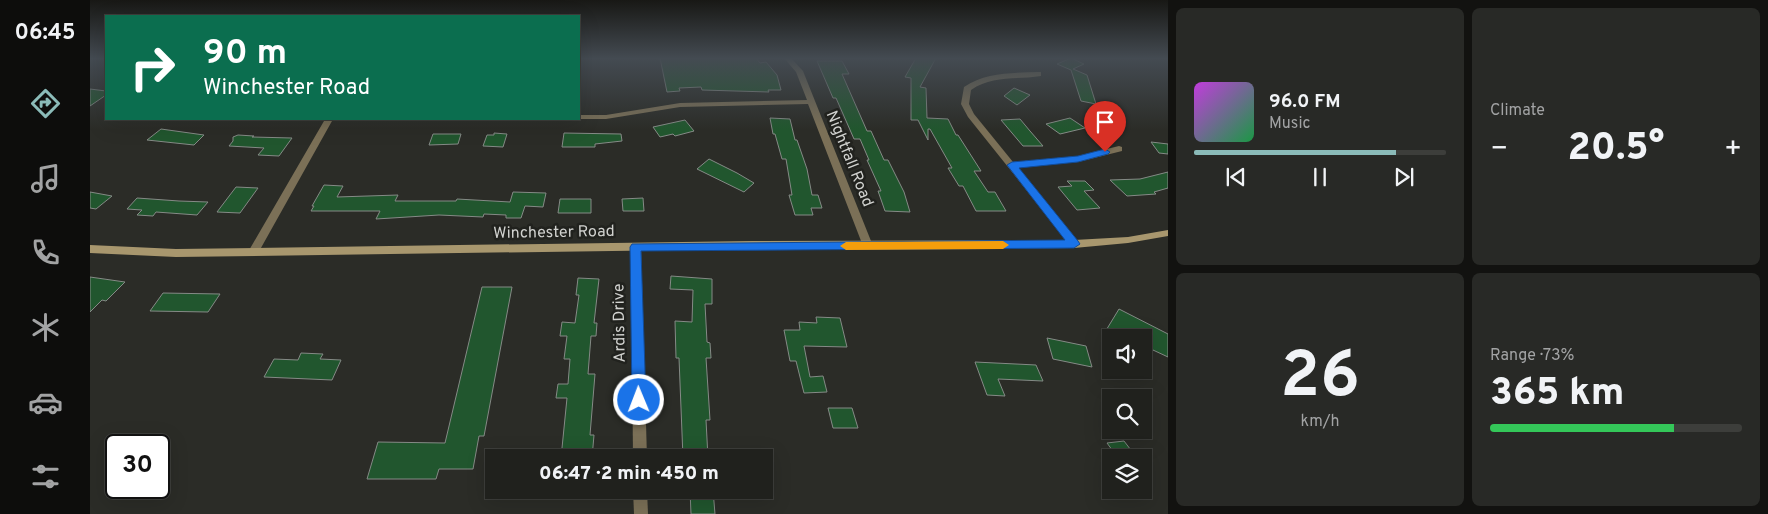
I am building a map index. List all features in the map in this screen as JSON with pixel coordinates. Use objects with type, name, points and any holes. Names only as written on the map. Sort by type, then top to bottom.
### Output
[{"type":"street","name":"Nightfall Road","points":[[803,82],[868,246]]},
{"type":"street","points":[[979,82],[967,90],[965,97],[965,104],[971,115],[1074,244]]},
{"type":"street","points":[[580,117],[606,117],[680,105],[810,102]]},
{"type":"street","points":[[253,252],[328,120]]},
{"type":"street","points":[[1012,165],[1078,159],[1119,148]]},
{"type":"street","name":"Winchester Road","points":[[90,249],[176,253],[1074,244],[1128,240],[1168,233]]},
{"type":"street","name":"Ardis Drive","points":[[636,247],[640,449]]},
{"type":"street","points":[[640,499],[641,514]]},
{"type":"building","points":[[665,82],[779,82],[781,90],[768,90],[769,92],[702,90],[701,87],[679,88],[680,91],[667,92]]},
{"type":"building","points":[[826,82],[846,82],[867,131],[871,131],[884,160],[888,160],[904,192],[910,212],[885,211],[878,191],[881,191],[860,139],[854,139],[836,98],[833,98]]},
{"type":"building","points":[[911,82],[923,82],[920,87],[926,88],[927,118],[948,119],[956,135],[958,135],[981,171],[974,171],[988,192],[995,192],[1006,211],[976,211],[963,186],[959,186],[948,168],[952,168],[930,129],[928,129],[928,140],[918,120],[911,120]]},
{"type":"building","points":[[1075,82],[1089,82],[1096,104],[1081,101]]},
{"type":"building","points":[[1014,88],[1030,95],[1017,105],[1004,96]]},
{"type":"building","points":[[90,89],[105,91],[105,96],[90,106]]},
{"type":"building","points":[[770,118],[790,119],[795,140],[797,140],[807,169],[812,195],[818,195],[822,208],[811,208],[813,215],[795,215],[789,195],[792,195],[786,159],[782,159],[775,134],[773,134]]},
{"type":"building","points":[[1070,118],[1085,128],[1060,134],[1046,124]]},
{"type":"building","points":[[1020,119],[1043,146],[1023,146],[1001,120]]},
{"type":"building","points":[[685,120],[694,131],[675,136],[673,134],[660,137],[653,127]]},
{"type":"building","points":[[161,129],[204,135],[194,145],[147,140]]},
{"type":"building","points":[[494,133],[507,134],[503,147],[483,146],[487,135],[494,135]]},
{"type":"building","points":[[564,133],[621,134],[622,141],[595,144],[595,147],[562,147]]},
{"type":"building","points":[[433,134],[461,134],[458,144],[429,145]]},
{"type":"building","points":[[238,135],[292,138],[279,156],[258,155],[264,148],[229,146],[233,141],[233,137]]},
{"type":"building","points":[[1151,142],[1168,144],[1168,154],[1159,153]]},
{"type":"building","points":[[709,159],[754,183],[744,192],[697,169]]},
{"type":"building","points":[[1168,172],[1168,188],[1154,192],[1156,194],[1127,196],[1110,180],[1140,179]]},
{"type":"building","points":[[1067,181],[1085,181],[1094,190],[1084,191],[1100,208],[1077,210],[1058,187],[1072,186]]},
{"type":"building","points":[[324,185],[343,186],[337,197],[398,195],[395,201],[456,201],[457,199],[510,202],[513,192],[546,193],[543,207],[525,206],[521,218],[506,218],[506,215],[484,214],[483,217],[439,215],[376,219],[380,211],[311,211]]},
{"type":"building","points":[[236,187],[258,188],[240,213],[217,212]]},
{"type":"building","points":[[90,192],[112,196],[96,209],[90,208]]},
{"type":"building","points":[[137,198],[208,202],[197,215],[156,212],[153,216],[137,215],[142,210],[127,209]]},
{"type":"building","points":[[643,198],[644,211],[623,211],[622,199]]},
{"type":"building","points":[[560,199],[591,199],[591,213],[558,213]]},
{"type":"building","points":[[671,276],[712,279],[712,304],[705,304],[707,342],[710,343],[711,358],[706,358],[710,420],[706,420],[708,449],[683,449],[679,358],[676,358],[675,321],[692,322],[693,290],[670,289]]},
{"type":"building","points":[[90,277],[125,282],[106,301],[102,300],[90,312]]},
{"type":"building","points":[[578,278],[599,279],[594,323],[597,323],[596,336],[591,336],[588,374],[595,374],[590,435],[594,435],[593,449],[562,449],[567,398],[556,398],[558,384],[568,384],[570,359],[564,359],[567,336],[560,336],[562,322],[575,323],[579,295],[576,295]]},
{"type":"building","points":[[482,287],[512,287],[484,436],[479,436],[473,469],[439,469],[436,479],[367,479],[378,442],[445,443]]},
{"type":"building","points":[[163,293],[220,294],[208,312],[150,311]]},
{"type":"building","points":[[1119,309],[1168,334],[1168,357],[1153,350],[1152,352],[1152,329],[1107,329]]},
{"type":"building","points":[[816,317],[840,318],[847,347],[804,346],[810,377],[823,376],[827,392],[804,393],[796,361],[790,361],[784,330],[800,330],[799,322],[817,323]]},
{"type":"building","points":[[1047,338],[1086,346],[1092,367],[1053,359]]},
{"type":"building","points":[[301,353],[323,354],[320,359],[341,360],[332,380],[264,377],[274,359],[298,360]]},
{"type":"building","points":[[975,362],[1036,365],[1043,381],[998,379],[1005,396],[987,395]]},
{"type":"building","points":[[828,408],[852,408],[858,428],[833,428]]},
{"type":"building","points":[[1124,441],[1130,449],[1111,449],[1107,443]]},
{"type":"building","points":[[690,499],[714,499],[715,514],[691,514]]},
{"type":"slow traffic","points":[[846,246],[1003,245]]},
{"type":"route","points":[[639,400],[636,247],[1074,244],[1012,165],[1078,159],[1105,152]]}]
